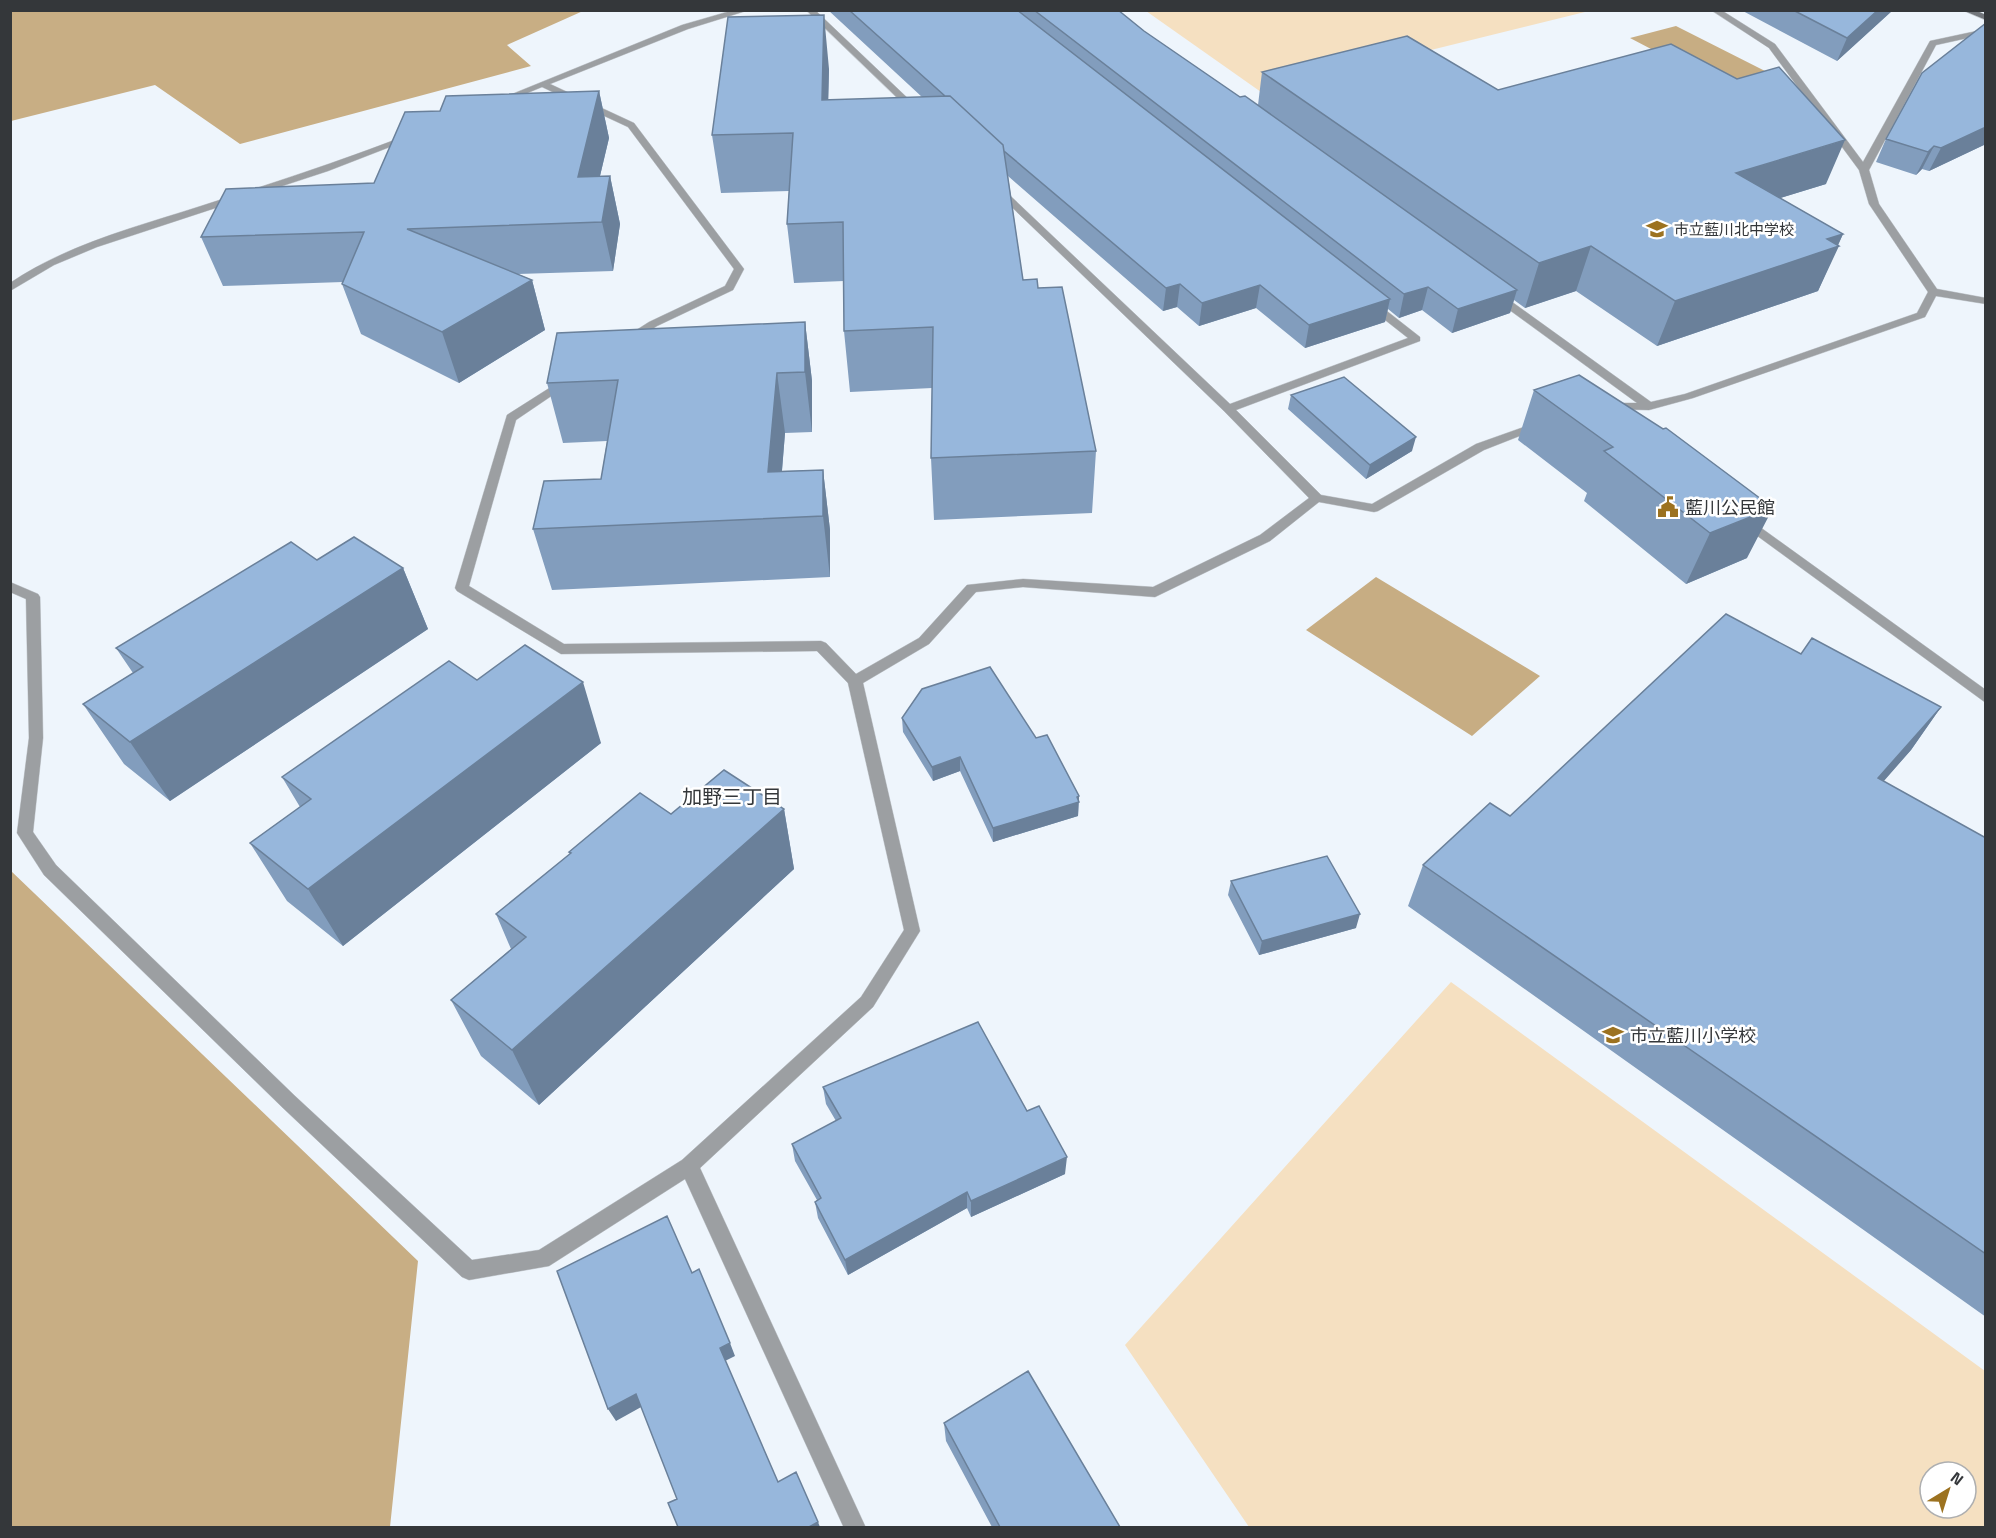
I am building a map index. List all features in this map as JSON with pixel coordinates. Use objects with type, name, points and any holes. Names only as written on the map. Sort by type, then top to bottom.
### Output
[{"type":"street","points":[[488,106],[685,27],[745,10]]},
{"type":"street","points":[[810,10],[921,116]]},
{"type":"street","points":[[1715,10],[1772,46],[1864,170],[1874,204],[1933,292],[1985,301]]},
{"type":"street","points":[[1966,10],[1986,18]]},
{"type":"street","points":[[1864,170],[1933,43],[1986,31]]},
{"type":"street","points":[[542,84],[631,125],[739,269],[729,288],[652,324],[615,349]]},
{"type":"street","points":[[10,288],[28,275],[91,245],[347,162],[423,132]]},
{"type":"street","points":[[989,181],[1228,409],[1317,498],[1374,508],[1480,447],[1555,420]]},
{"type":"street","points":[[1486,288],[1649,406]]},
{"type":"street","points":[[1611,421],[1592,407],[1649,406],[1689,396],[1921,315],[1933,292]]},
{"type":"street","points":[[1228,409],[1416,339],[1360,295]]},
{"type":"street","points":[[10,586],[33,597],[36,738],[26,833],[50,870],[289,1102],[469,1270],[542,1259],[689,1166],[867,1002],[912,931],[855,681],[821,646],[561,649],[462,588],[511,418],[577,374]]},
{"type":"street","points":[[855,681],[924,641],[972,588],[1023,584],[1155,592],[1265,538],[1317,498]]},
{"type":"street","points":[[1736,513],[1986,698]]},
{"type":"street","points":[[689,1166],[855,1527]]},
{"type":"shaded area","points":[[11,10],[583,11],[507,45],[531,66],[240,144],[155,85],[11,121]]},
{"type":"shaded area","points":[[1146,11],[1589,11],[1261,92]]},
{"type":"shaded area","points":[[1676,26],[1767,72],[1720,85],[1630,38]]},
{"type":"shaded area","points":[[1376,577],[1540,676],[1472,736],[1306,630]]},
{"type":"shaded area","points":[[10,870],[418,1261],[390,1527],[11,1527]]},
{"type":"shaded area","points":[[1451,982],[1985,1371],[1985,1527],[1249,1527],[1125,1345]]},
{"type":"building","points":[[849,10],[1017,10],[1390,299],[1309,325],[1260,285],[1202,303],[1180,284],[1166,288],[1004,151],[1003,145],[950,96],[945,96]]},
{"type":"building","points":[[1034,10],[1118,10],[1144,31],[1240,97],[1245,96],[1517,290],[1458,309],[1428,287],[1404,294]]},
{"type":"building","points":[[1793,10],[1878,10],[1847,38]]},
{"type":"building","points":[[824,15],[822,100],[950,96],[1003,145],[1023,280],[1037,279],[1038,288],[1062,287],[1096,451],[931,458],[933,327],[844,331],[843,222],[787,224],[793,133],[712,135],[728,17]]},
{"type":"building","points":[[1986,23],[1986,127],[1941,148],[1934,146],[1928,152],[1886,139],[1922,73]]},
{"type":"building","points":[[1407,36],[1498,90],[1671,44],[1737,79],[1779,67],[1845,140],[1736,173],[1843,234],[1827,239],[1839,246],[1675,301],[1591,246],[1539,263],[1262,72]]},
{"type":"building","points":[[599,91],[578,177],[610,176],[602,222],[407,229],[532,280],[442,332],[342,284],[364,232],[201,237],[226,189],[374,183],[405,112],[440,111],[446,96]]},
{"type":"building","points":[[805,322],[805,372],[777,373],[768,472],[823,470],[823,516],[533,529],[544,481],[601,479],[618,380],[547,383],[557,333]]},
{"type":"building","points":[[1579,375],[1663,429],[1666,428],[1773,508],[1710,533],[1604,451],[1613,447],[1534,390]]},
{"type":"building","points":[[1344,377],[1416,437],[1370,465],[1291,395]]},
{"type":"building","points":[[354,537],[403,568],[130,742],[83,704],[143,667],[116,648],[291,542],[317,560]]},
{"type":"building","points":[[1726,614],[1801,654],[1812,638],[1941,707],[1878,778],[1986,838],[1986,1254],[1423,865],[1490,803],[1510,816]]},
{"type":"building","points":[[525,645],[583,682],[308,889],[250,843],[311,799],[282,777],[449,661],[477,680]]},
{"type":"building","points":[[990,667],[1036,738],[1047,735],[1079,796],[1077,797],[1079,802],[993,828],[960,757],[932,767],[902,718],[922,689]]},
{"type":"building","points":[[724,770],[784,809],[512,1050],[451,1000],[526,937],[496,914],[571,853],[569,852],[640,793],[671,814]]},
{"type":"building","points":[[1327,856],[1360,914],[1262,941],[1231,881]]},
{"type":"building","points":[[978,1022],[1027,1111],[1039,1106],[1067,1157],[971,1201],[967,1192],[845,1260],[815,1202],[821,1198],[792,1144],[841,1118],[823,1087]]},
{"type":"building","points":[[667,1216],[692,1273],[699,1269],[730,1343],[720,1348],[778,1482],[796,1472],[818,1522],[809,1527],[678,1527],[668,1503],[677,1499],[636,1394],[608,1409],[557,1271]]},
{"type":"building","points":[[1028,1371],[1120,1527],[1000,1527],[944,1423]]},
{"type":"place","name":"市立藍川北中学校","points":[[1657,229]]},
{"type":"place","name":"藍川公民館","points":[[1668,507]]},
{"type":"place","name":"市立藍川小学校","points":[[1613,1035]]},
{"type":"district","name":"加野三丁目","points":[[732,796]]}]
